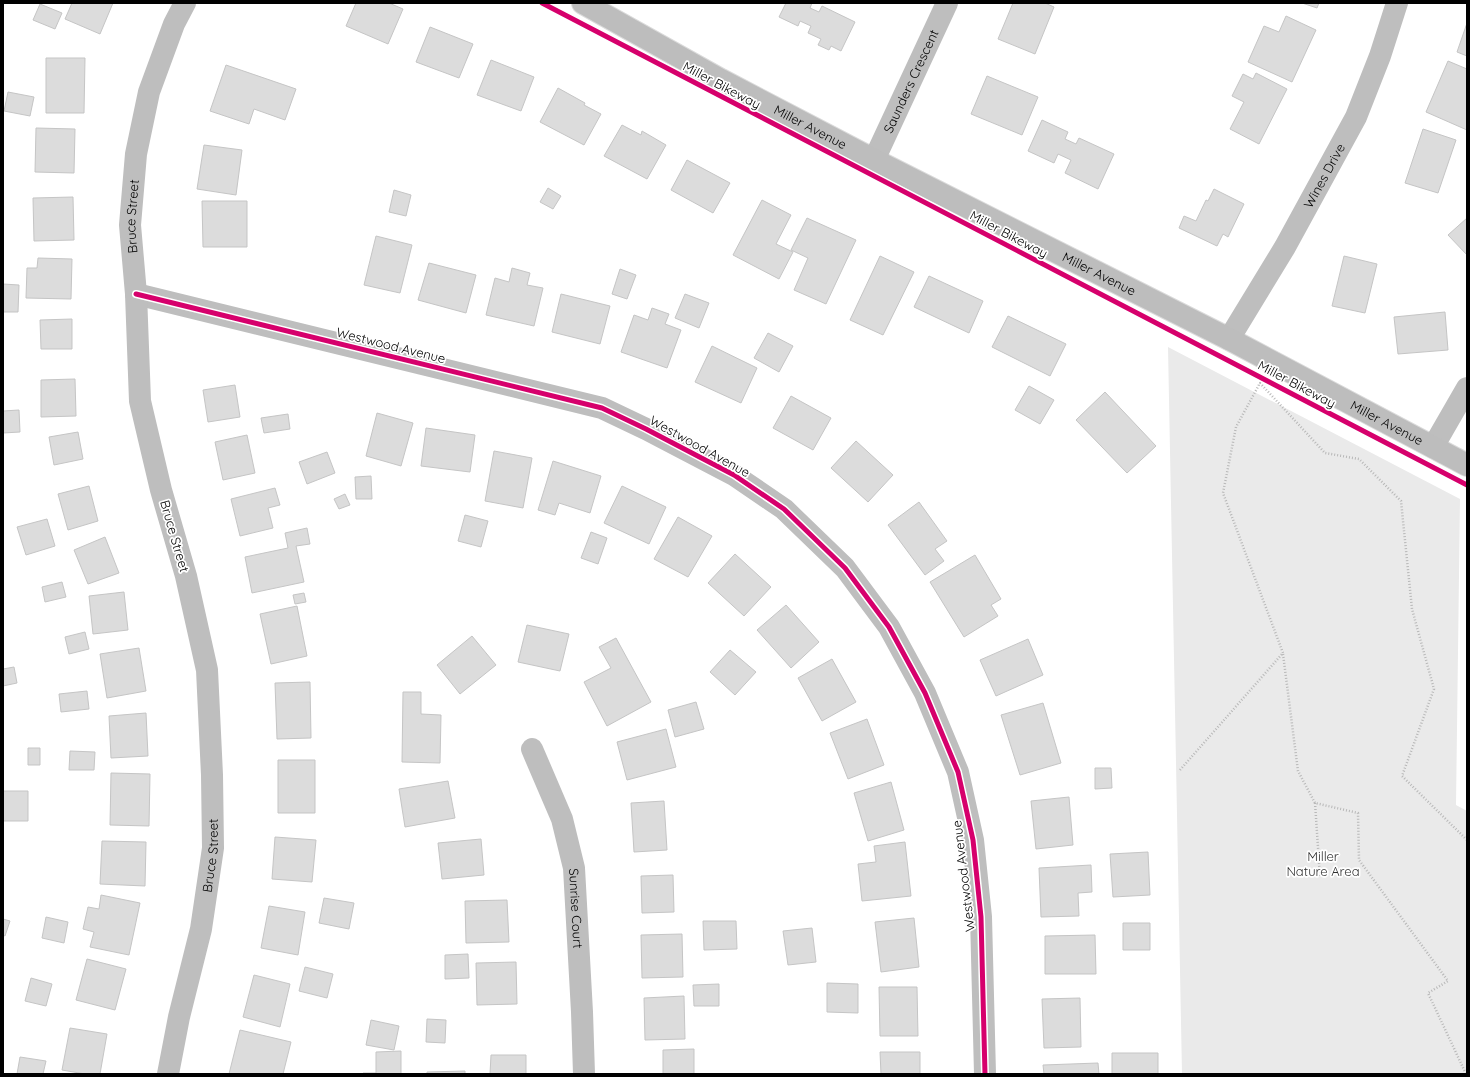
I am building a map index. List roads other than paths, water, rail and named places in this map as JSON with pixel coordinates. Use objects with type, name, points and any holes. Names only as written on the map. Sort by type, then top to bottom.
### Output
[{"type":"main road","name":"Miller Avenue","points":[[583,3],[721,80],[874,160],[1229,339],[1467,465]]},
{"type":"street","name":"Bruce Street","points":[[168,1074],[179,1017],[201,929],[213,848],[208,670],[186,576],[162,490],[140,401],[136,294],[130,225],[136,154],[149,92],[174,24],[185,3]]},
{"type":"street","name":"Saunders Crescent","points":[[874,160],[947,3]]},
{"type":"street","name":"Wines Drive","points":[[1229,339],[1285,247],[1356,117],[1380,56],[1397,3]]},
{"type":"street","name":"Westwood Avenue","points":[[136,294],[602,408],[734,475],[784,509],[845,568],[889,627],[925,693],[958,772],[973,840],[981,918],[985,1074]]},
{"type":"street","points":[[1433,447],[1467,388]]},
{"type":"street","name":"Sunrise Court","points":[[532,749],[562,819],[574,868],[584,1074]]},
{"type":"park label","name":"Miller Nature Area","points":[[1323,864]]}]
